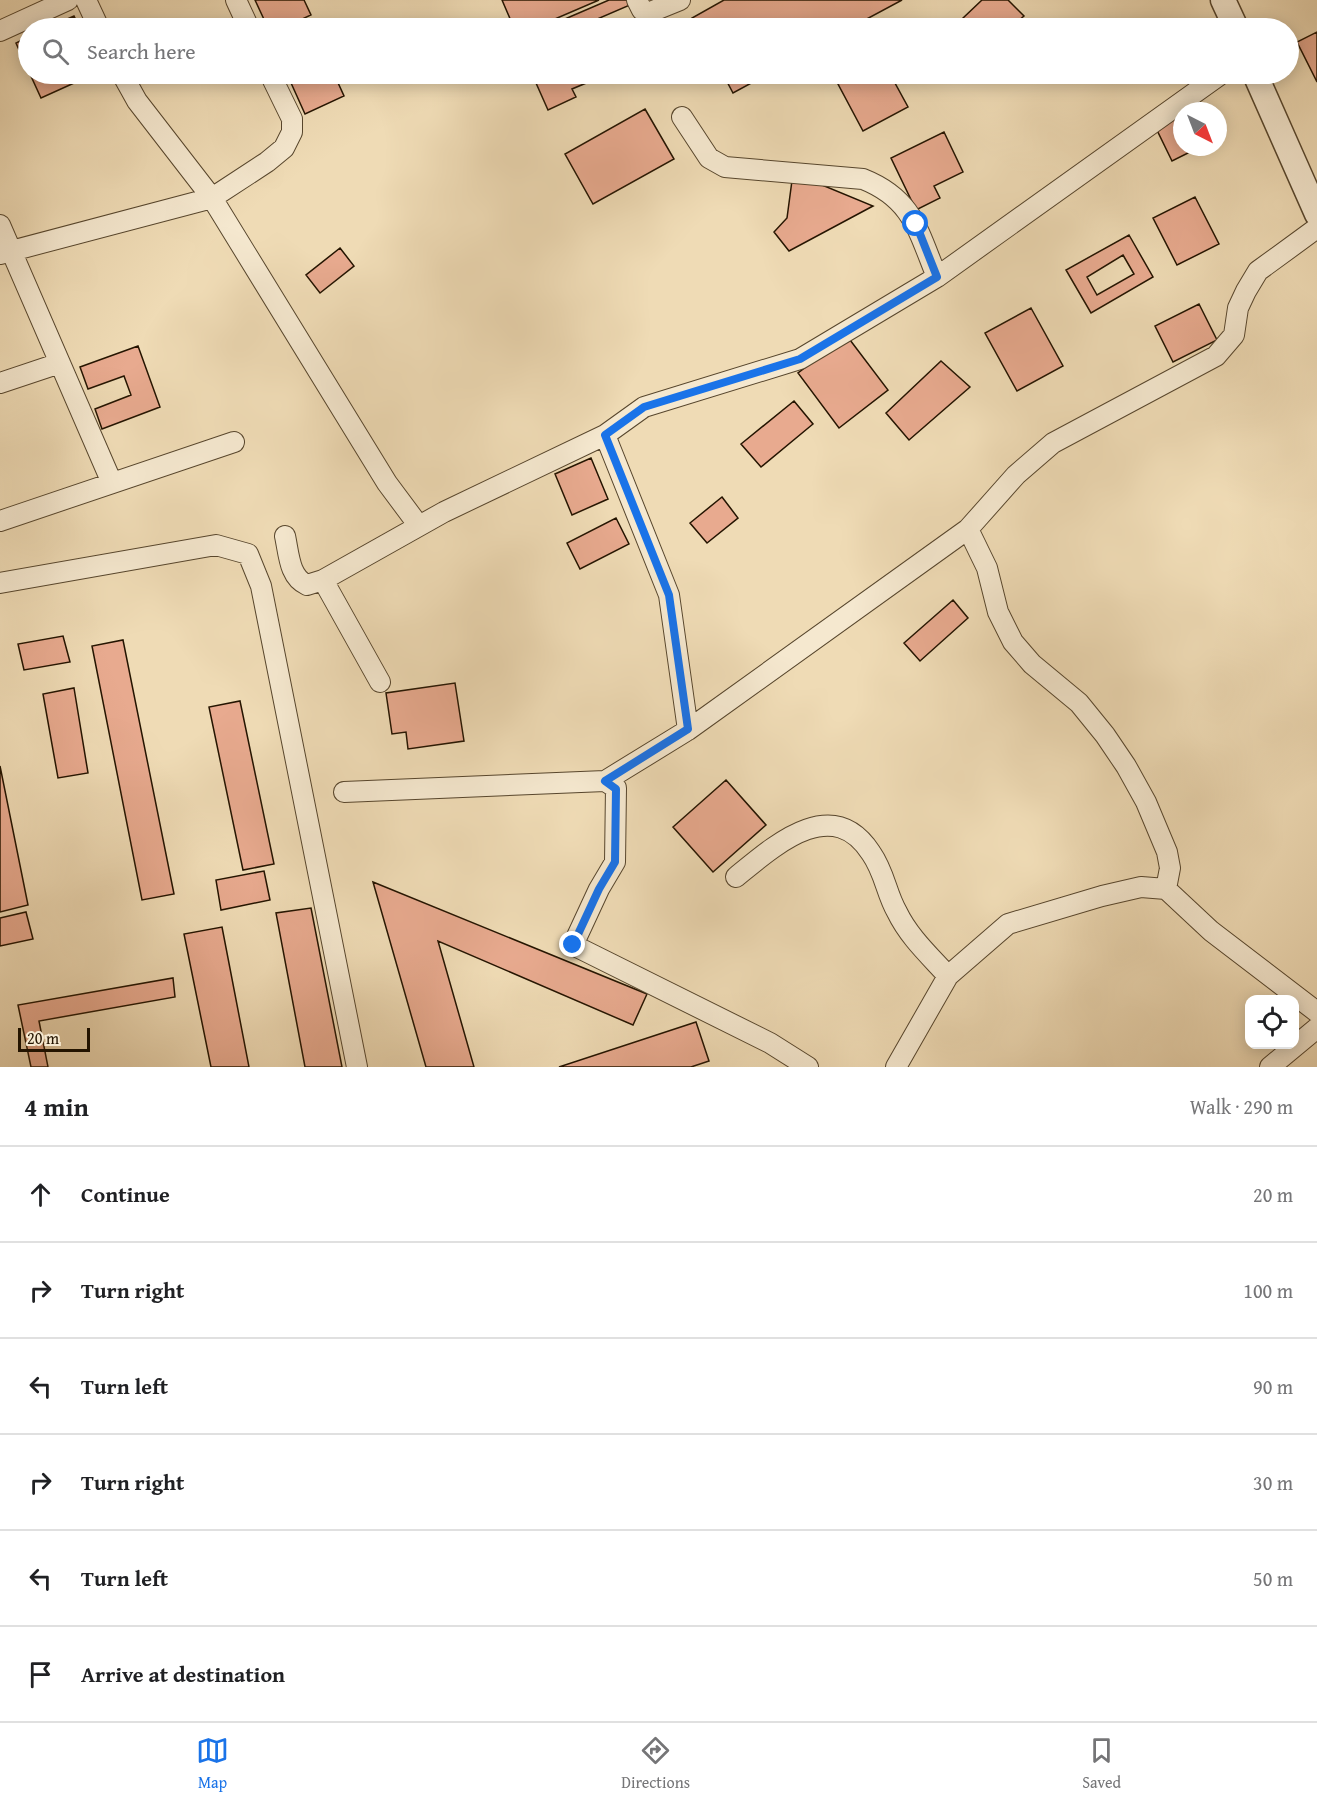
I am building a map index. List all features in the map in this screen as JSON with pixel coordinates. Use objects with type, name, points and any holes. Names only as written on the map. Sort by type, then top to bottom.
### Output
[{"type":"street","points":[[29,18],[68,0]]},
{"type":"street","points":[[86,0],[94,18]]},
{"type":"street","points":[[236,0],[244,18]]},
{"type":"street","points":[[637,0],[642,10],[648,14],[680,0]]},
{"type":"street","points":[[1223,0],[1231,18]]},
{"type":"street","points":[[0,31],[18,23]]},
{"type":"street","points":[[128,84],[137,101],[212,198],[387,483],[419,526]]},
{"type":"street","points":[[5,252],[212,198],[267,162],[284,148],[292,132],[292,119],[275,84]]},
{"type":"street","points":[[285,536],[293,574],[300,582],[307,585],[323,580],[444,512],[605,435],[644,407],[800,359],[937,277],[1207,84]]},
{"type":"street","points":[[1259,84],[1317,214]]},
{"type":"street","points":[[682,117],[709,158],[724,167],[863,179],[883,188],[902,204],[916,224],[937,277]]},
{"type":"street","points":[[0,225],[5,252],[60,363],[112,483]]},
{"type":"street","points":[[345,792],[605,781],[688,729],[968,529],[1016,475],[1053,443],[1216,356],[1234,335],[1239,308],[1258,271],[1317,228]]},
{"type":"street","points":[[0,383],[60,363]]},
{"type":"street","points":[[605,435],[669,595],[688,729]]},
{"type":"street","points":[[0,521],[234,442]]},
{"type":"street","points":[[968,529],[987,568],[998,612],[1013,642],[1032,664],[1079,703],[1126,766],[1146,802],[1167,852],[1170,868],[1166,889]]},
{"type":"street","points":[[0,583],[216,545],[248,554],[261,586],[357,1067]]},
{"type":"street","points":[[323,580],[380,682]]},
{"type":"street","points":[[605,781],[616,789],[615,862],[599,889],[573,945],[770,1043],[808,1067]]},
{"type":"street","points":[[736,877],[792,835],[817,826],[837,825],[858,838],[871,852],[884,876],[896,911],[918,943],[948,976]]},
{"type":"street","points":[[896,1067],[948,976],[1008,924],[1141,887],[1166,889],[1211,931],[1317,1012]]},
{"type":"street","points":[[1270,1067],[1317,1028]]},
{"type":"building","points":[[255,0],[304,0],[311,15],[305,18],[263,18]]},
{"type":"building","points":[[502,0],[599,0],[557,18],[510,18]]},
{"type":"building","points":[[609,0],[627,0],[630,5],[600,18],[567,18]]},
{"type":"building","points":[[724,0],[902,0],[869,18],[692,18]]},
{"type":"building","points":[[982,0],[1008,0],[1024,16],[1022,18],[963,18]]},
{"type":"building","points":[[1317,32],[1317,82],[1299,46],[1299,41]]},
{"type":"building","points":[[35,84],[72,84],[41,98]]},
{"type":"building","points":[[292,84],[339,84],[344,96],[305,114]]},
{"type":"building","points":[[536,84],[584,84],[572,89],[576,97],[548,110]]},
{"type":"building","points":[[728,84],[750,84],[733,93]]},
{"type":"building","points":[[838,84],[895,84],[908,107],[863,131]]},
{"type":"building","points":[[645,109],[674,159],[593,204],[565,154]]},
{"type":"building","points":[[1173,114],[1173,156],[1182,156],[1172,161],[1154,124]]},
{"type":"building","points":[[944,132],[963,172],[934,186],[940,198],[916,210],[891,158]]},
{"type":"building","points":[[793,173],[873,206],[789,251],[774,232],[787,218]]},
{"type":"building","points":[[1195,197],[1219,244],[1177,265],[1153,218]]},
{"type":"building","points":[[1129,235],[1153,277],[1091,313],[1066,270]],"holes":[[[1123,255],[1134,274],[1097,295],[1087,277]]]},
{"type":"building","points":[[340,248],[354,266],[320,293],[306,275]]},
{"type":"building","points":[[1199,304],[1217,340],[1173,362],[1155,326]]},
{"type":"building","points":[[1031,308],[1063,366],[1017,391],[985,333]]},
{"type":"building","points":[[847,336],[888,390],[839,428],[798,373]]},
{"type":"building","points":[[138,346],[160,407],[102,429],[95,409],[131,395],[124,376],[88,389],[80,367]]},
{"type":"building","points":[[941,361],[970,387],[909,440],[886,413]]},
{"type":"building","points":[[794,401],[813,424],[761,467],[741,444]]},
{"type":"building","points":[[591,458],[608,499],[572,515],[555,474]]},
{"type":"building","points":[[722,497],[738,518],[707,543],[690,523]]},
{"type":"building","points":[[616,518],[629,544],[580,569],[567,543]]},
{"type":"building","points":[[953,600],[968,618],[920,661],[904,643]]},
{"type":"building","points":[[63,636],[70,662],[24,670],[18,644]]},
{"type":"building","points":[[123,640],[174,894],[142,900],[92,646]]},
{"type":"building","points":[[455,683],[464,741],[408,749],[406,732],[392,734],[386,693]]},
{"type":"building","points":[[74,688],[88,773],[58,778],[43,694]]},
{"type":"building","points":[[240,701],[274,864],[243,870],[209,707]]},
{"type":"building","points":[[0,766],[28,905],[0,912]]},
{"type":"building","points":[[726,780],[766,825],[713,872],[673,827]]},
{"type":"building","points":[[264,871],[270,900],[221,910],[216,880]]},
{"type":"building","points":[[373,882],[647,994],[633,1025],[438,941],[474,1067],[426,1067]]},
{"type":"building","points":[[311,908],[342,1067],[305,1067],[276,913]]},
{"type":"building","points":[[26,912],[33,939],[0,946],[0,918]]},
{"type":"building","points":[[222,927],[249,1067],[211,1067],[184,934]]},
{"type":"building","points":[[173,978],[175,997],[39,1021],[48,1067],[31,1067],[18,1005]]},
{"type":"building","points":[[696,1022],[709,1061],[691,1067],[559,1067]]},
{"type":"route","points":[[573,945],[599,889],[615,862],[616,789],[605,781],[688,729],[669,595],[605,435],[644,407],[800,359],[937,277],[916,224]]}]
